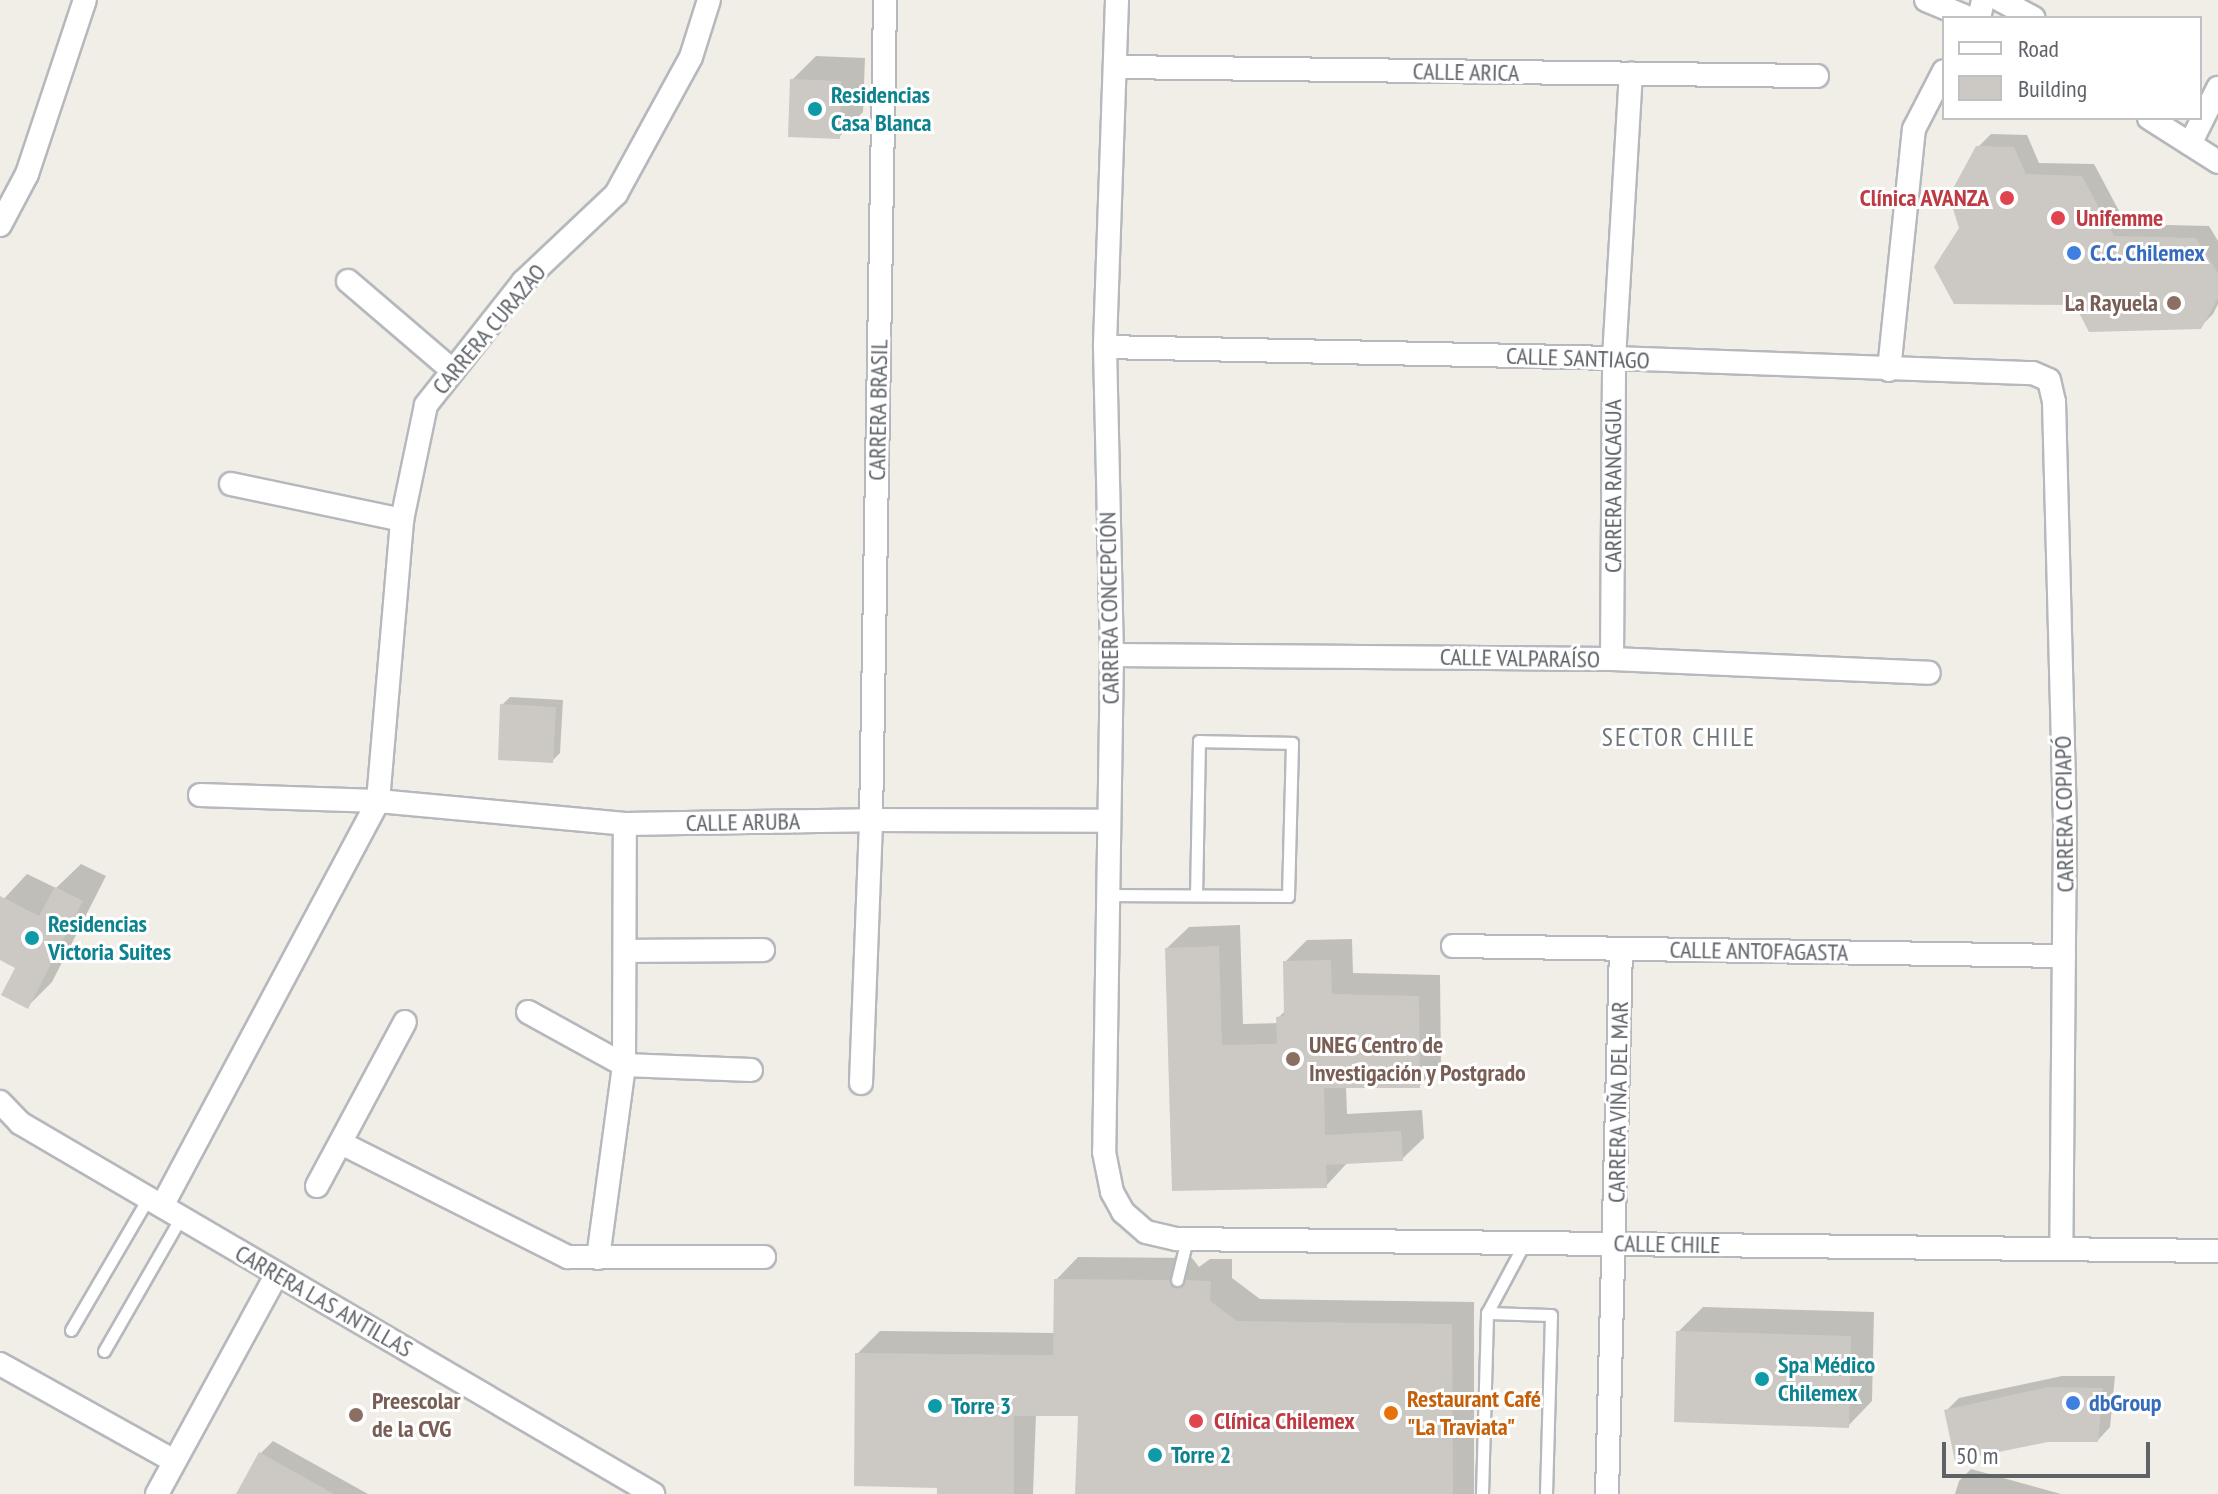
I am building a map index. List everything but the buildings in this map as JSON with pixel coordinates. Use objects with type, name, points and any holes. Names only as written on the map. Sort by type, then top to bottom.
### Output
[{"type":"street","points":[[0,225],[27,174],[85,0]]},
{"type":"street","name":"CARRERA CURAZAO","points":[[378,801],[402,520],[426,405],[523,282],[616,194],[691,57],[709,0]]},
{"type":"street","name":"CARRERA BRASIL","points":[[861,1083],[871,820],[885,0]]},
{"type":"street","name":"CARRERA CONCEPCIÓN","points":[[1117,0],[1105,347],[1112,655],[1104,1152],[1112,1192],[1123,1212]]},
{"type":"street","points":[[1926,0],[1964,16]]},
{"type":"street","points":[[2000,0],[2030,16]]},
{"type":"street","name":"CALLE ARICA","points":[[1116,67],[1817,76]]},
{"type":"street","name":"CARRERA RANCAGUA","points":[[1612,659],[1614,358],[1631,74]]},
{"type":"street","points":[[1889,370],[1914,129],[1942,75]]},
{"type":"street","points":[[2190,144],[2207,117],[2218,88]]},
{"type":"street","points":[[2152,120],[2218,162]]},
{"type":"street","points":[[348,281],[453,371]]},
{"type":"street","name":"CALLE SANTIAGO","points":[[1105,347],[1614,358],[2033,373],[2049,380]]},
{"type":"street","name":"CARRERA COPIAPÓ","points":[[2049,380],[2054,402],[2063,732],[2061,1249]]},
{"type":"street","points":[[231,484],[402,520]]},
{"type":"street","name":"CALLE VALPARAÍSO","points":[[1112,655],[1612,659],[1929,673]]},
{"type":"street","name":"CALLE ARUBA","points":[[200,795],[378,801],[625,824],[871,820],[1109,821]]},
{"type":"street","points":[[163,1207],[378,801]]},
{"type":"street","points":[[598,1258],[624,1065],[625,824]]},
{"type":"street","name":"CALLE ANTOFAGASTA","points":[[1453,946],[2064,956]]},
{"type":"street","name":"CARRERA VIÑA DEL MAR","points":[[1607,1494],[1621,949]]},
{"type":"street","points":[[625,951],[763,950]]},
{"type":"street","points":[[528,1012],[624,1065],[751,1070]]},
{"type":"street","points":[[317,1186],[405,1022]]},
{"type":"street","name":"CARRERA LAS ANTILLAS","points":[[0,1102],[20,1123],[653,1494]]},
{"type":"street","points":[[341,1143],[568,1257],[764,1257]]},
{"type":"street","name":"CALLE CHILE","points":[[1123,1212],[1146,1232],[1187,1239],[2218,1251]]},
{"type":"street","points":[[157,1494],[277,1274]]},
{"type":"street","points":[[0,1364],[174,1461]]},
{"type":"lane","points":[[1108,895],[1196,893],[1288,896],[1292,743],[1199,741],[1196,893]]},
{"type":"lane","points":[[71,1330],[163,1207]]},
{"type":"lane","points":[[104,1351],[163,1207]]},
{"type":"lane","points":[[1177,1280],[1187,1239]]},
{"type":"lane","points":[[1482,1494],[1487,1313],[1524,1243]]},
{"type":"lane","points":[[1487,1313],[1551,1315],[1546,1494]]},
{"type":"place","name":"Residencias Casa Blanca","points":[[815,109]]},
{"type":"place","name":"Clínica AVANZA","points":[[2007,198]]},
{"type":"place","name":"Unifemme","points":[[2058,218]]},
{"type":"place","name":"C.C. Chilemex","points":[[2074,253]]},
{"type":"place","name":"La Rayuela","points":[[2174,303]]},
{"type":"place","name":"Residencias Victoria Suites","points":[[32,938]]},
{"type":"place","name":"UNEG Centro de Investigación y Postgrado","points":[[1293,1059]]},
{"type":"place","name":"Spa Médico Chilemex","points":[[1762,1379]]},
{"type":"place","name":"dbGroup","points":[[2073,1403]]},
{"type":"place","name":"Torre 3","points":[[935,1406]]},
{"type":"place","name":"Restaurant Café \"La Traviata\"","points":[[1391,1413]]},
{"type":"place","name":"Preescolar de la CVG","points":[[356,1415]]},
{"type":"place","name":"Clínica Chilemex","points":[[1196,1421]]},
{"type":"place","name":"Torre 2","points":[[1155,1455]]},
{"type":"district","name":"SECTOR CHILE","points":[[1679,737]]}]
